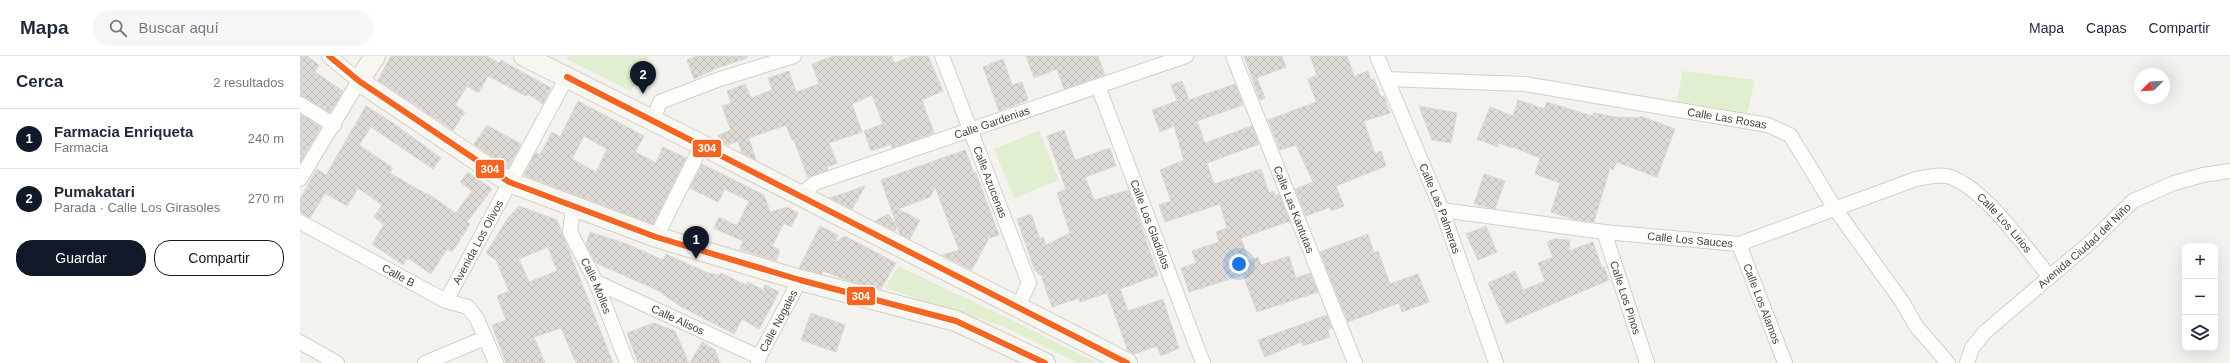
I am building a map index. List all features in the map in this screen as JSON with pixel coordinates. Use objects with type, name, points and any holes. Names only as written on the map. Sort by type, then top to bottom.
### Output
[{"type":"main road","points":[[375,56],[359,81],[509,182],[573,208],[656,237],[800,280],[956,321],[1045,363]]},
{"type":"main road","points":[[524,56],[653,120],[1127,363]]},
{"type":"street","points":[[300,179],[334,125],[359,81],[329,56]]},
{"type":"street","points":[[653,120],[660,102],[718,80],[794,56]]},
{"type":"street","name":"Calle Azucenas","points":[[942,56],[1029,283],[1018,307]]},
{"type":"street","name":"Calle Gardenias","points":[[800,195],[815,183],[1186,56]]},
{"type":"street","name":"Calle Las Kantutas","points":[[1233,56],[1355,363]]},
{"type":"street","name":"Calle Las Palmeras","points":[[1377,56],[1442,210],[1496,363]]},
{"type":"street","name":"Avenida Los Olivos","points":[[446,301],[567,77]]},
{"type":"street","name":"Calle Las Rosas","points":[[1387,79],[1524,84],[1768,125],[1790,135],[1836,210],[1903,303],[1916,326],[1948,363]]},
{"type":"street","name":"Calle Los Gladiolos","points":[[1098,86],[1203,363]]},
{"type":"street","points":[[300,104],[334,125]]},
{"type":"street","points":[[656,237],[702,145]]},
{"type":"street","name":"Avenida Ciudad del Niño","points":[[1967,363],[1972,348],[1985,332],[2092,241],[2133,201],[2174,183],[2203,175],[2230,171]]},
{"type":"street","name":"Calle Los Sauces","points":[[1442,210],[1604,232],[1739,244],[1916,180],[1936,176],[1952,177]]},
{"type":"street","name":"Calle Los Lirios","points":[[1952,177],[1997,212],[2049,276]]},
{"type":"street","name":"Calle Molles","points":[[573,208],[570,232],[596,282],[627,363]]},
{"type":"street","name":"Calle B","points":[[300,222],[446,301],[468,307],[477,320],[496,363]]},
{"type":"street","name":"Calle Los Pinos","points":[[1604,232],[1647,363]]},
{"type":"street","name":"Calle Los Alamos","points":[[1739,244],[1784,363]]},
{"type":"street","name":"Calle Nogales","points":[[758,360],[800,280]]},
{"type":"street","name":"Calle Alisos","points":[[596,282],[758,360]]},
{"type":"street","points":[[425,363],[485,338]]},
{"type":"street","points":[[300,342],[338,363]]},
{"type":"green space","points":[[568,56],[648,56],[631,91],[567,59]]},
{"type":"green space","points":[[1683,71],[1755,80],[1747,114],[1676,103]]},
{"type":"green space","points":[[1039,131],[1059,180],[1014,198],[994,149]]},
{"type":"green space","points":[[898,266],[1016,322],[1097,363],[1078,363],[1005,327],[885,288]]},
{"type":"building","points":[[300,56],[307,56],[319,65],[315,72],[343,91],[330,113],[300,96]]},
{"type":"building","points":[[391,56],[487,56],[499,63],[501,60],[551,88],[543,104],[528,94],[526,96],[488,76],[478,93],[467,86],[455,105],[465,112],[453,130],[378,80]]},
{"type":"building","points":[[696,56],[747,56],[747,58],[717,68],[694,79],[687,60]]},
{"type":"building","points":[[833,56],[892,56],[894,63],[912,56],[928,56],[943,91],[922,100],[934,133],[892,148],[891,144],[871,151],[864,131],[883,124],[872,95],[852,104],[862,132],[829,143],[837,163],[827,167],[828,170],[808,178],[794,140],[792,140],[786,125],[749,138],[756,160],[742,153],[738,141],[728,145],[720,141],[718,135],[731,130],[722,106],[731,103],[727,91],[745,84],[751,98],[772,90],[768,78],[789,71],[796,92],[819,84],[812,64]]},
{"type":"building","points":[[1026,56],[1098,56],[1105,75],[1064,89],[1057,69],[1034,78]]},
{"type":"building","points":[[1244,56],[1282,56],[1286,67],[1257,78],[1265,98],[1260,100]]},
{"type":"building","points":[[1310,56],[1347,56],[1354,76],[1368,71],[1371,80],[1374,79],[1381,97],[1384,96],[1390,113],[1364,121],[1375,154],[1381,151],[1386,166],[1336,186],[1344,206],[1331,211],[1330,207],[1306,216],[1295,189],[1313,182],[1296,145],[1280,150],[1268,120],[1316,102],[1308,79],[1317,75]]},
{"type":"building","points":[[1003,59],[1012,85],[1022,82],[1028,100],[999,111],[983,67]]},
{"type":"building","points":[[1182,81],[1189,100],[1235,84],[1243,105],[1197,121],[1205,143],[1252,126],[1259,144],[1207,163],[1214,184],[1261,169],[1269,193],[1274,191],[1275,196],[1279,194],[1290,221],[1241,238],[1249,260],[1258,257],[1261,265],[1289,256],[1296,278],[1310,273],[1318,292],[1257,312],[1243,275],[1189,292],[1181,268],[1196,263],[1192,251],[1219,242],[1216,232],[1227,228],[1220,204],[1165,222],[1159,205],[1171,201],[1160,170],[1184,160],[1174,126],[1160,132],[1152,110],[1177,101],[1171,85]]},
{"type":"building","points":[[1518,100],[1544,109],[1547,102],[1592,116],[1594,113],[1616,117],[1639,118],[1640,116],[1675,129],[1657,177],[1617,162],[1613,170],[1610,168],[1594,222],[1576,220],[1551,212],[1560,183],[1535,174],[1540,158],[1513,147],[1512,148],[1499,143],[1498,147],[1477,139],[1490,107],[1513,116]]},
{"type":"building","points":[[578,101],[644,136],[635,152],[656,163],[663,147],[686,158],[653,224],[524,175],[536,152],[540,155],[552,132],[560,137]],"holes":[[[584,136],[607,149],[596,172],[572,159]]]},
{"type":"building","points":[[366,106],[393,123],[441,158],[433,169],[371,127],[359,145],[393,168],[390,173],[426,194],[427,193],[456,213],[472,191],[460,182],[468,172],[492,189],[467,222],[470,224],[452,252],[447,249],[431,274],[408,258],[403,265],[372,244],[384,225],[374,217],[382,205],[358,188],[347,206],[325,193],[310,218],[300,212],[300,199],[317,169],[326,175]]},
{"type":"building","points":[[1419,106],[1457,113],[1451,143],[1432,140]]},
{"type":"building","points":[[300,114],[321,127],[300,163]]},
{"type":"building","points":[[487,125],[521,144],[508,168],[474,144]]},
{"type":"building","points":[[1064,130],[1075,160],[1110,148],[1116,166],[1085,177],[1094,200],[1129,190],[1158,275],[1120,289],[1128,311],[1163,299],[1179,348],[1161,356],[1157,346],[1134,354],[1128,351],[1107,293],[1080,302],[1079,298],[1052,307],[1041,275],[1035,271],[1017,219],[1031,214],[1040,239],[1043,237],[1046,245],[1070,233],[1057,193],[1066,189],[1047,136]]},
{"type":"building","points":[[965,150],[974,173],[976,173],[999,235],[989,238],[972,270],[942,255],[959,250],[935,187],[930,197],[898,209],[920,220],[910,239],[900,234],[897,226],[895,231],[875,221],[888,214],[896,223],[881,180]]},
{"type":"building","points":[[702,164],[764,195],[770,212],[787,207],[798,213],[791,227],[784,223],[772,246],[780,250],[776,261],[740,249],[743,241],[714,228],[719,217],[737,226],[749,201],[725,189],[718,202],[690,188]]},
{"type":"building","points":[[1484,174],[1505,181],[1495,209],[1474,204]]},
{"type":"building","points":[[865,186],[852,209],[830,198]]},
{"type":"building","points":[[519,206],[557,220],[613,363],[576,363],[561,328],[534,337],[545,363],[506,363],[492,325],[506,320],[497,296],[509,291],[496,260],[486,253],[508,218]],"holes":[[[548,247],[557,271],[529,282],[519,259]]]},
{"type":"building","points":[[820,226],[838,235],[835,242],[845,236],[896,263],[881,289],[846,280],[823,271],[822,274],[799,268]]},
{"type":"building","points":[[1486,226],[1497,252],[1478,260],[1466,234]]},
{"type":"building","points":[[590,232],[627,244],[663,260],[666,254],[708,273],[720,275],[721,273],[746,285],[748,282],[763,290],[765,285],[779,292],[759,329],[742,319],[734,334],[680,306],[659,291],[596,263],[586,244]]},
{"type":"building","points":[[1368,234],[1374,253],[1378,251],[1390,284],[1418,274],[1429,302],[1402,312],[1399,303],[1348,322],[1320,252]]},
{"type":"building","points":[[1555,239],[1570,240],[1569,251],[1593,242],[1602,268],[1604,267],[1609,280],[1506,324],[1488,283],[1515,271],[1523,290],[1545,281],[1538,263],[1553,257],[1547,242]]},
{"type":"building","points":[[811,313],[845,325],[836,352],[801,340]]},
{"type":"building","points":[[1327,315],[1332,328],[1328,330],[1330,337],[1303,346],[1301,342],[1265,357],[1258,340]]},
{"type":"building","points":[[654,323],[675,331],[689,363],[638,363],[627,333]]},
{"type":"building","points":[[702,342],[715,350],[720,363],[690,363]]},
{"type":"transit line","name":"304","points":[[329,56],[359,81],[509,182],[656,237],[800,280],[956,321],[1045,363]]},
{"type":"transit line","name":"304","points":[[567,77],[1127,363]]},
{"type":"place","name":"Pumakatari","points":[[643,94]]},
{"type":"place","name":"Farmacia Enriqueta","points":[[696,259]]}]
